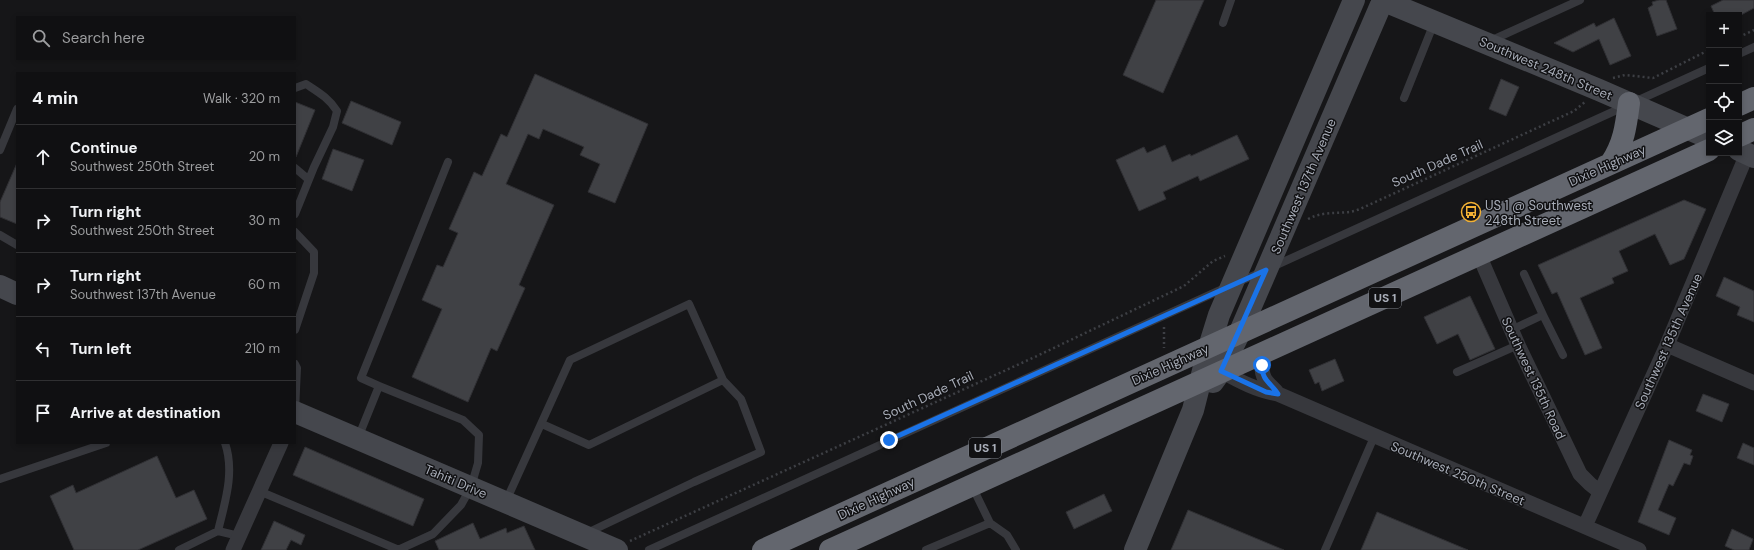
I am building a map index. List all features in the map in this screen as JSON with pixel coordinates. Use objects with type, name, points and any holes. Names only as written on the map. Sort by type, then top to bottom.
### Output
[{"type":"highway","points":[[1742,104],[1754,98]]},
{"type":"highway","points":[[1611,163],[1620,150],[1626,130],[1629,103]]},
{"type":"highway","name":"US 1","points":[[1687,128],[1706,119]]},
{"type":"highway","name":"Dixie Highway","points":[[763,550],[1118,387],[1239,334],[1687,128]]},
{"type":"highway","points":[[1745,149],[1754,129]]},
{"type":"highway","name":"US 1","points":[[830,550],[1706,151]]},
{"type":"highway","points":[[971,485],[979,468],[989,462],[1084,419],[1118,387]]},
{"type":"main road","name":"Southwest 137th Avenue","points":[[1135,550],[1193,410],[1199,382],[1219,314],[1354,0]]},
{"type":"main road","name":"Southwest 137th Avenue","points":[[1193,410],[1221,371],[1239,334],[1382,0]]},
{"type":"main road","name":"Southwest 248th Street","points":[[1382,0],[1706,137]]},
{"type":"main road","points":[[0,286],[16,294]]},
{"type":"main road","name":"Tahiti Drive","points":[[296,411],[583,535],[622,546]]},
{"type":"street","name":"Southwest 135th Avenue","points":[[1585,526],[1667,345],[1745,149]]},
{"type":"street","name":"Southwest 135th Road","points":[[1479,255],[1511,330],[1580,474],[1600,492]]},
{"type":"street","points":[[1667,345],[1754,383]]},
{"type":"street","name":"Southwest 250th Street","points":[[1262,353],[1263,375],[1266,381],[1278,394]]},
{"type":"street","name":"Southwest 250th Street","points":[[1221,371],[1266,392],[1278,394],[1374,437],[1639,550]]},
{"type":"street","points":[[236,543],[281,444]]},
{"type":"lane","points":[[1222,23],[1231,0]]},
{"type":"lane","points":[[1486,43],[1580,0]]},
{"type":"lane","points":[[1404,98],[1434,22]]},
{"type":"lane","points":[[1742,53],[1754,47]]},
{"type":"lane","points":[[649,550],[1266,270],[1629,103],[1706,69]]},
{"type":"lane","points":[[296,88],[306,84],[332,103],[337,111],[333,127],[308,179],[296,211]]},
{"type":"lane","points":[[0,150],[16,112]]},
{"type":"lane","points":[[259,491],[398,550],[433,534],[461,504],[471,487],[478,463],[479,435],[463,420],[360,378],[448,162]]},
{"type":"lane","points":[[296,169],[308,179]]},
{"type":"lane","points":[[296,233],[314,252],[314,273],[296,327]]},
{"type":"lane","points":[[0,235],[16,244]]},
{"type":"lane","points":[[1524,274],[1563,354]]},
{"type":"lane","points":[[506,502],[570,360],[689,304],[722,379],[741,400],[761,452],[583,535]]},
{"type":"lane","points":[[1511,330],[1544,315]]},
{"type":"lane","points":[[1457,372],[1518,345]]},
{"type":"lane","points":[[296,366],[296,390]]},
{"type":"lane","points":[[542,424],[589,445],[722,379]]},
{"type":"lane","points":[[358,438],[379,386]]},
{"type":"lane","points":[[1325,550],[1374,437]]},
{"type":"lane","points":[[0,479],[103,444]]},
{"type":"lane","points":[[218,531],[229,484],[228,452],[226,444]]},
{"type":"lane","points":[[971,485],[990,523],[1007,535],[1016,550]]},
{"type":"lane","points":[[926,550],[990,523]]},
{"type":"lane","points":[[218,531],[236,543]]},
{"type":"lane","points":[[179,550],[218,531]]},
{"type":"path","points":[[1742,36],[1754,30]]},
{"type":"path","points":[[1611,79],[1625,75],[1653,78],[1706,52]]},
{"type":"path","name":"South Dade Trail","points":[[1303,221],[1326,212],[1352,211],[1360,209],[1548,124],[1574,111],[1581,105]]},
{"type":"path","name":"South Dade Trail","points":[[622,546],[1037,356],[1184,286],[1213,261],[1229,254]]},
{"type":"path","points":[[1152,301],[1154,306]]},
{"type":"path","points":[[1164,325],[1164,352]]},
{"type":"building","points":[[1156,0],[1204,0],[1163,93],[1123,75]]},
{"type":"building","points":[[1666,0],[1677,29],[1657,36],[1648,8],[1653,5],[1652,2]]},
{"type":"building","points":[[1723,0],[1754,0],[1754,8],[1742,14],[1742,12],[1714,12],[1711,6]]},
{"type":"building","points":[[1614,18],[1631,56],[1610,65],[1599,39],[1573,52],[1554,43],[1594,23],[1596,27]]},
{"type":"building","points":[[535,74],[648,124],[615,203],[588,192],[600,164],[580,155],[584,147],[543,129],[539,139],[528,134],[506,184],[554,205],[519,285],[525,288],[497,351],[491,348],[468,402],[412,377],[442,309],[422,300],[437,265],[443,267],[458,233],[449,229],[474,172],[482,176],[501,134],[507,137]]},
{"type":"building","points":[[1501,79],[1519,87],[1506,116],[1489,109]]},
{"type":"building","points":[[351,101],[401,122],[392,145],[342,123]]},
{"type":"building","points":[[296,102],[315,110],[296,157]]},
{"type":"building","points":[[1237,135],[1249,159],[1200,181],[1198,176],[1163,192],[1166,199],[1139,211],[1116,160],[1144,147],[1147,153],[1165,145],[1172,162],[1190,154],[1191,156]]},
{"type":"building","points":[[333,149],[364,160],[352,191],[322,179]]},
{"type":"building","points":[[16,165],[16,224],[0,217],[0,202]]},
{"type":"building","points":[[1684,200],[1706,209],[1684,259],[1670,265],[1655,234],[1619,251],[1628,271],[1612,278],[1614,283],[1580,298],[1602,348],[1585,355],[1557,292],[1552,294],[1538,265]]},
{"type":"building","points":[[1724,277],[1754,291],[1754,322],[1737,315],[1740,307],[1716,296]]},
{"type":"building","points":[[1470,296],[1495,349],[1470,360],[1458,334],[1437,344],[1424,317]]},
{"type":"building","points":[[1335,359],[1344,381],[1322,391],[1319,382],[1315,384],[1309,370]]},
{"type":"building","points":[[1703,394],[1729,404],[1722,422],[1696,411]]},
{"type":"building","points":[[1669,440],[1692,450],[1690,455],[1693,456],[1690,465],[1684,463],[1673,486],[1669,484],[1658,510],[1676,518],[1669,535],[1638,522]]},
{"type":"building","points":[[1743,443],[1754,448],[1754,465],[1737,458]]},
{"type":"building","points":[[305,447],[424,499],[413,526],[293,475]]},
{"type":"building","points":[[157,456],[176,498],[194,490],[207,519],[138,550],[74,550],[50,496],[73,485],[76,493]]},
{"type":"building","points":[[1104,494],[1112,511],[1074,529],[1066,512]]},
{"type":"building","points":[[1188,510],[1284,550],[1171,550]]},
{"type":"building","points":[[1377,512],[1468,550],[1361,550]]},
{"type":"building","points":[[274,521],[305,535],[301,545],[291,540],[286,550],[261,550]]},
{"type":"building","points":[[473,523],[480,539],[506,528],[507,533],[524,526],[535,550],[439,550],[435,541]]},
{"type":"building","points":[[1732,529],[1753,539],[1749,550],[1734,550],[1725,546]]},
{"type":"place","name":"US 1 @ Southwest 248th Street","points":[[1471,212]]},
{"type":"route","points":[[889,440],[1266,270],[1239,334],[1221,371],[1237,380],[1266,392],[1278,394],[1266,381],[1262,371],[1262,365]]}]
